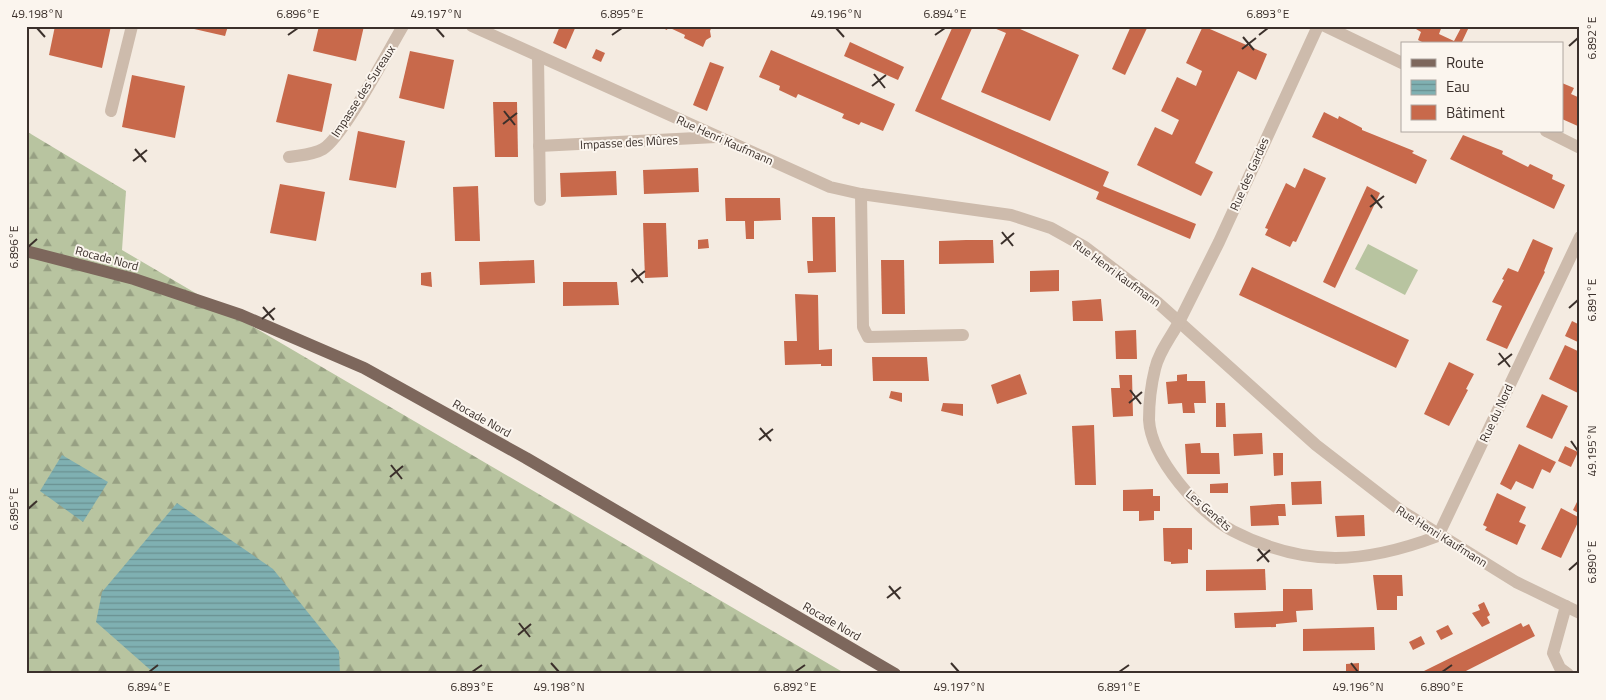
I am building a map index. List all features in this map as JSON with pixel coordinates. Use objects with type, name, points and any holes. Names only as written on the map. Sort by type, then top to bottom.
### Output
[{"type":"main road","name":"Rocade Nord","points":[[26,252],[134,279],[241,315],[364,368],[526,458],[895,674]]},
{"type":"street","points":[[111,111],[132,26]]},
{"type":"street","name":"Impasse des Sureaux","points":[[289,157],[309,154],[323,149],[338,132],[403,26]]},
{"type":"street","name":"Rue Henri Kaufmann","points":[[472,26],[830,187],[861,194],[1011,215],[1051,228],[1085,247],[1158,302],[1316,445],[1400,510],[1438,536],[1516,582],[1580,613]]},
{"type":"street","name":"Rue des Gardes","points":[[1179,322],[1218,243],[1318,26]]},
{"type":"street","points":[[1326,26],[1401,63]]},
{"type":"street","points":[[538,56],[540,200]]},
{"type":"street","points":[[1548,132],[1580,148]]},
{"type":"street","name":"Impasse des Mûres","points":[[539,146],[718,137]]},
{"type":"street","points":[[861,194],[863,327],[868,337],[963,335]]},
{"type":"street","name":"Rue du Nord","points":[[1438,536],[1580,237]]},
{"type":"street","name":"Les Genêts","points":[[1179,322],[1155,367],[1150,405],[1150,423],[1156,444],[1180,484],[1216,519],[1228,528],[1271,549],[1311,558],[1383,554],[1438,536]]},
{"type":"street","points":[[1566,606],[1553,654],[1560,668],[1568,674]]},
{"type":"green space","points":[[26,131],[126,191],[122,250],[846,674],[26,674]]},
{"type":"green space","points":[[1368,244],[1418,270],[1405,295],[1355,269]]},
{"type":"water","points":[[62,455],[108,482],[83,522],[40,491]]},
{"type":"water","points":[[177,503],[273,569],[339,651],[340,674],[155,674],[96,622],[102,592]]},
{"type":"building","points":[[55,26],[111,26],[102,68],[49,55]]},
{"type":"building","points":[[181,26],[228,26],[225,36]]},
{"type":"building","points":[[319,26],[364,26],[356,61],[313,51]]},
{"type":"building","points":[[560,26],[576,26],[566,49],[553,43]]},
{"type":"building","points":[[658,26],[712,26],[710,31],[711,37],[706,40],[703,47],[684,38],[685,35],[668,27],[667,30]]},
{"type":"building","points":[[953,26],[973,26],[941,99],[1109,172],[1103,186],[1196,224],[1190,239],[1096,199],[1099,192],[915,111]]},
{"type":"building","points":[[989,26],[1013,26],[1079,55],[1050,121],[981,92],[1006,33]]},
{"type":"building","points":[[1131,26],[1148,26],[1125,75],[1112,69]]},
{"type":"building","points":[[1203,26],[1267,54],[1256,80],[1238,71],[1195,163],[1213,172],[1201,196],[1137,165],[1155,127],[1172,135],[1179,120],[1161,111],[1177,77],[1196,86],[1202,71],[1186,63]]},
{"type":"building","points":[[1411,26],[1442,26],[1439,34],[1454,41],[1462,26],[1469,27],[1462,42],[1422,42],[1418,40],[1421,32]]},
{"type":"building","points":[[850,42],[904,67],[898,80],[844,56]]},
{"type":"building","points":[[596,49],[605,53],[601,62],[592,58]]},
{"type":"building","points":[[771,50],[895,104],[883,131],[861,122],[859,125],[842,118],[844,114],[798,94],[796,98],[779,90],[780,86],[759,77]]},
{"type":"building","points":[[410,51],[454,60],[444,109],[399,98]]},
{"type":"building","points":[[710,62],[724,67],[707,111],[693,105]]},
{"type":"building","points":[[288,74],[332,84],[322,132],[276,122]]},
{"type":"building","points":[[132,75],[185,86],[175,138],[122,127]]},
{"type":"building","points":[[1564,84],[1574,88],[1571,94],[1580,98],[1580,127],[1564,120]]},
{"type":"building","points":[[493,102],[517,102],[518,157],[495,157]]},
{"type":"building","points":[[1324,112],[1338,119],[1339,116],[1362,128],[1362,130],[1414,151],[1412,153],[1427,160],[1416,184],[1312,137]]},
{"type":"building","points":[[358,131],[405,141],[396,188],[349,180]]},
{"type":"building","points":[[1463,135],[1503,151],[1502,154],[1528,167],[1530,164],[1553,175],[1552,179],[1565,185],[1554,209],[1450,159]]},
{"type":"building","points":[[698,168],[699,192],[644,194],[643,170]]},
{"type":"building","points":[[1304,168],[1326,178],[1296,242],[1293,241],[1290,247],[1265,235],[1268,229],[1265,228],[1286,183],[1295,188]]},
{"type":"building","points":[[616,171],[617,195],[561,197],[560,173]]},
{"type":"building","points":[[280,184],[325,192],[316,241],[270,233]]},
{"type":"building","points":[[478,186],[480,241],[455,241],[453,187]]},
{"type":"building","points":[[1367,186],[1380,193],[1335,288],[1323,282]]},
{"type":"building","points":[[725,198],[780,198],[781,220],[754,221],[754,239],[746,239],[745,221],[726,221]]},
{"type":"building","points":[[812,217],[835,217],[836,272],[808,273],[807,261],[813,261]]},
{"type":"building","points":[[643,223],[666,223],[668,277],[645,278]]},
{"type":"building","points":[[708,239],[709,248],[698,249],[698,240]]},
{"type":"building","points":[[1533,239],[1553,248],[1545,272],[1507,349],[1486,340],[1502,306],[1492,302],[1508,268],[1518,272]]},
{"type":"building","points":[[993,240],[994,263],[939,264],[939,241]]},
{"type":"building","points":[[534,260],[535,283],[480,285],[479,262]]},
{"type":"building","points":[[881,260],[904,260],[905,314],[882,314]]},
{"type":"building","points":[[1252,267],[1409,340],[1396,368],[1239,295]]},
{"type":"building","points":[[1059,270],[1059,291],[1030,292],[1030,271]]},
{"type":"building","points":[[431,272],[432,287],[421,285],[421,273]]},
{"type":"building","points":[[563,282],[617,282],[619,305],[563,306]]},
{"type":"building","points":[[795,294],[818,295],[819,350],[832,349],[832,366],[821,366],[821,364],[785,365],[784,341],[797,341]]},
{"type":"building","points":[[1101,299],[1103,321],[1073,321],[1072,301]]},
{"type":"building","points":[[1572,321],[1580,325],[1580,343],[1565,336]]},
{"type":"building","points":[[1136,330],[1137,359],[1116,359],[1115,331]]},
{"type":"building","points":[[1565,345],[1580,352],[1578,393],[1549,379]]},
{"type":"building","points":[[872,357],[927,357],[929,381],[873,381]]},
{"type":"building","points":[[1449,362],[1474,374],[1466,389],[1468,390],[1449,426],[1424,414]]},
{"type":"building","points":[[1020,374],[1027,394],[997,404],[991,385]]},
{"type":"building","points":[[1187,374],[1187,381],[1205,381],[1206,403],[1194,403],[1195,413],[1183,413],[1182,403],[1168,404],[1166,382],[1177,381],[1177,375]]},
{"type":"building","points":[[1119,375],[1132,375],[1133,416],[1113,417],[1111,388],[1120,388]]},
{"type":"building","points":[[891,391],[902,393],[902,402],[889,398]]},
{"type":"building","points":[[1542,394],[1568,406],[1552,439],[1526,427]]},
{"type":"building","points":[[943,403],[963,404],[963,416],[941,411]]},
{"type":"building","points":[[1216,403],[1225,403],[1226,427],[1216,427]]},
{"type":"building","points":[[1094,425],[1096,485],[1075,485],[1072,426]]},
{"type":"building","points":[[1262,433],[1263,454],[1234,456],[1233,434]]},
{"type":"building","points":[[1200,443],[1201,453],[1219,453],[1220,474],[1187,474],[1185,444]]},
{"type":"building","points":[[1519,444],[1556,462],[1550,473],[1542,469],[1533,489],[1516,481],[1511,490],[1500,484]]},
{"type":"building","points":[[1565,446],[1578,452],[1571,467],[1558,461]]},
{"type":"building","points":[[1273,453],[1283,453],[1283,475],[1274,476]]},
{"type":"building","points":[[1321,481],[1322,504],[1292,505],[1291,482]]},
{"type":"building","points":[[1228,483],[1228,493],[1210,493],[1210,484]]},
{"type":"building","points":[[1153,489],[1153,496],[1160,496],[1160,511],[1154,511],[1154,520],[1139,521],[1139,511],[1123,511],[1123,490]]},
{"type":"building","points":[[1497,493],[1526,507],[1519,522],[1526,525],[1517,545],[1485,530],[1487,527],[1483,525]]},
{"type":"building","points":[[1580,496],[1580,514],[1573,510]]},
{"type":"building","points":[[1285,504],[1286,516],[1278,516],[1279,525],[1251,526],[1250,506]]},
{"type":"building","points":[[1561,508],[1580,518],[1561,558],[1541,549]]},
{"type":"building","points":[[1364,515],[1365,536],[1337,537],[1335,516]]},
{"type":"building","points":[[1163,528],[1192,528],[1192,550],[1188,549],[1188,563],[1171,564],[1171,562],[1164,561]]},
{"type":"building","points":[[1265,569],[1266,590],[1206,591],[1206,570]]},
{"type":"building","points":[[1373,575],[1402,575],[1403,596],[1397,596],[1397,610],[1377,610]]},
{"type":"building","points":[[1283,589],[1312,589],[1313,610],[1296,611],[1297,622],[1276,624],[1276,627],[1235,628],[1234,613],[1283,611]]},
{"type":"building","points":[[1484,602],[1490,615],[1487,617],[1490,623],[1482,627],[1472,613],[1480,610],[1478,605]]},
{"type":"building","points":[[1521,623],[1523,627],[1529,624],[1535,636],[1460,674],[1426,674],[1424,671]]},
{"type":"building","points":[[1448,625],[1453,634],[1441,640],[1436,631]]},
{"type":"building","points":[[1374,627],[1375,650],[1303,651],[1303,629]]},
{"type":"building","points":[[1421,636],[1425,644],[1413,650],[1409,642]]},
{"type":"building","points":[[1359,663],[1359,674],[1346,674],[1346,664]]}]
